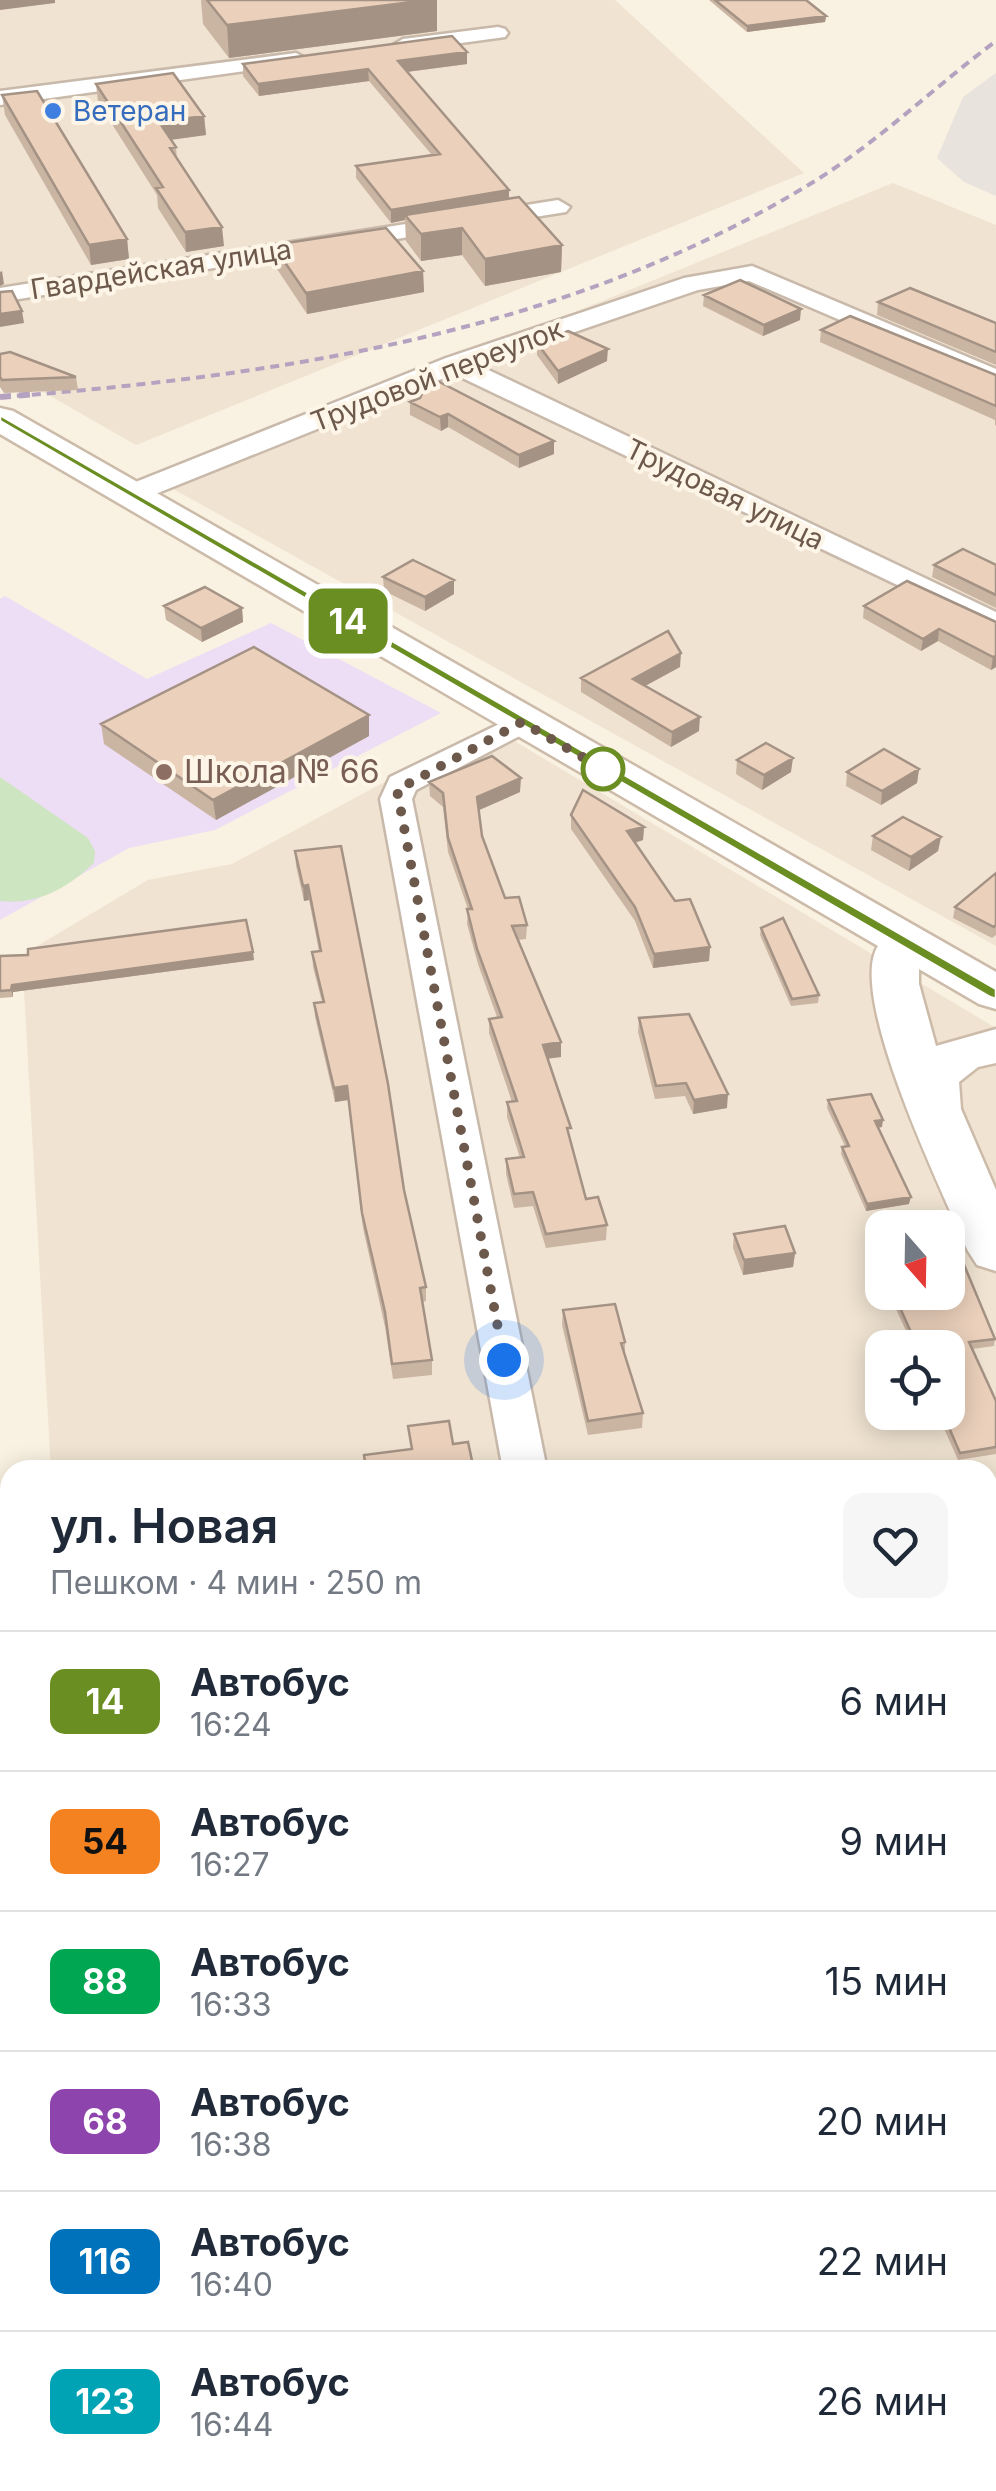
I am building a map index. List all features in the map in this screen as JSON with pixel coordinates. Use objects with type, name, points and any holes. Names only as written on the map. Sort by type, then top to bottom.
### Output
[{"type":"main road","points":[[0,418],[906,941],[989,980]]},
{"type":"main road","points":[[906,941],[893,962],[898,1003],[996,1251]]},
{"type":"main road","points":[[936,1107],[933,1079],[940,1069],[968,1050],[996,1046]]},
{"type":"street","points":[[382,48],[498,33]]},
{"type":"street","points":[[0,98],[323,56]]},
{"type":"street","name":"Гвардейская улица","points":[[0,294],[558,208]]},
{"type":"street","name":"Трудовой переулок","points":[[128,494],[455,364],[693,283],[752,273],[996,378]]},
{"type":"street","name":"Трудовая улица","points":[[455,364],[996,623]]},
{"type":"street","points":[[522,722],[402,784],[396,798],[523,1460]]},
{"type":"shaded area","points":[[0,0],[615,0],[804,173],[136,445],[0,367]]},
{"type":"shaded area","points":[[996,73],[996,196],[964,182],[937,158],[963,97]]},
{"type":"shaded area","points":[[893,183],[996,225],[996,946],[159,481]]},
{"type":"shaded area","name":"Школа № 66","points":[[5,596],[147,679],[271,623],[441,713],[215,830],[129,848],[0,920],[0,599]]},
{"type":"shaded area","points":[[489,726],[996,1028],[996,1460],[50,1460],[22,955],[148,880],[232,864]]},
{"type":"green space","points":[[0,777],[88,838],[95,851],[94,863],[74,880],[39,898],[0,901]]},
{"type":"building","points":[[207,0],[428,0],[227,25]]},
{"type":"building","points":[[715,0],[806,0],[826,16],[747,26]]},
{"type":"building","points":[[452,36],[467,52],[398,61],[509,190],[391,210],[356,166],[440,154],[368,69],[258,84],[243,64]]},
{"type":"building","points":[[173,73],[204,116],[159,122],[176,147],[170,148],[222,227],[185,232],[156,188],[163,187],[96,84]]},
{"type":"building","points":[[37,91],[127,239],[89,245],[2,95]]},
{"type":"building","points":[[519,197],[562,245],[485,259],[462,228],[421,234],[405,215]]},
{"type":"building","points":[[386,228],[423,271],[306,293],[273,245]]},
{"type":"building","points":[[740,280],[801,309],[764,325],[704,295]]},
{"type":"building","points":[[910,288],[996,323],[996,352],[878,302]]},
{"type":"building","points":[[12,291],[22,311],[0,314],[0,292]]},
{"type":"building","points":[[850,316],[996,375],[996,406],[821,330]]},
{"type":"building","points":[[568,331],[608,349],[558,371],[537,343]]},
{"type":"building","points":[[10,352],[76,377],[2,380],[0,354]]},
{"type":"building","points":[[430,377],[554,441],[519,455],[448,414],[440,417],[410,402],[420,398]]},
{"type":"building","points":[[963,549],[996,565],[996,595],[934,565]]},
{"type":"building","points":[[413,560],[454,580],[425,597],[383,577]]},
{"type":"building","points":[[907,581],[996,622],[996,656],[939,629],[923,639],[864,606]]},
{"type":"building","points":[[205,587],[242,608],[201,628],[164,606]]},
{"type":"building","points":[[668,631],[681,653],[633,679],[700,717],[672,732],[581,678]]},
{"type":"building","points":[[254,647],[369,715],[213,800],[101,724]]},
{"type":"building","points":[[766,743],[793,758],[764,775],[737,760]]},
{"type":"building","points":[[884,749],[919,769],[882,791],[847,772]]},
{"type":"building","points":[[492,756],[521,778],[477,797],[482,836],[505,898],[519,897],[527,925],[512,926],[561,1042],[543,1045],[571,1128],[567,1128],[586,1199],[598,1197],[607,1225],[546,1234],[533,1192],[514,1194],[506,1159],[524,1157],[507,1102],[517,1101],[489,1019],[502,1017],[477,949],[467,909],[472,909],[448,838],[443,793],[429,782]]},
{"type":"building","points":[[583,790],[644,827],[627,831],[675,901],[690,899],[710,947],[654,954],[635,907],[571,815]]},
{"type":"building","points":[[903,817],[941,837],[911,857],[873,836]]},
{"type":"building","points":[[341,846],[388,1084],[404,1190],[426,1287],[420,1288],[432,1360],[392,1364],[385,1312],[362,1213],[347,1086],[334,1088],[314,1003],[324,1002],[312,952],[321,951],[308,885],[303,886],[295,851]]},
{"type":"building","points":[[996,873],[996,925],[994,927],[955,907]]},
{"type":"building","points":[[783,918],[819,995],[792,999],[761,928]]},
{"type":"building","points":[[246,920],[253,952],[12,985],[11,990],[0,991],[0,956],[28,955],[28,949]]},
{"type":"building","points":[[689,1014],[728,1094],[694,1100],[686,1083],[656,1086],[639,1018]]},
{"type":"building","points":[[871,1094],[883,1120],[875,1121],[911,1197],[867,1204],[842,1147],[849,1146],[828,1100]]},
{"type":"building","points":[[785,1226],[795,1253],[744,1260],[734,1234]]},
{"type":"building","points":[[965,1267],[995,1339],[969,1342],[996,1401],[996,1447],[960,1453],[950,1430],[965,1430],[965,1330],[910,1330],[901,1310],[965,1310]]},
{"type":"building","points":[[615,1304],[625,1342],[621,1343],[643,1413],[588,1421],[563,1310]]},
{"type":"building","points":[[449,1421],[453,1444],[468,1442],[472,1460],[365,1460],[364,1455],[412,1449],[408,1426]]},
{"type":"railway","points":[[2,397],[212,376],[316,359],[419,338],[521,311],[621,277],[717,235],[810,184],[881,134],[996,41]]},
{"type":"railway","points":[[0,397],[36,394]]},
{"type":"bus line","name":"14","points":[[0,419],[996,993]]},
{"type":"place","name":"Ветеран","points":[[53,111]]},
{"type":"place","name":"Школа № 66","points":[[164,772]]},
{"type":"route","points":[[504,1360],[397,790],[522,722],[603,769]]}]
